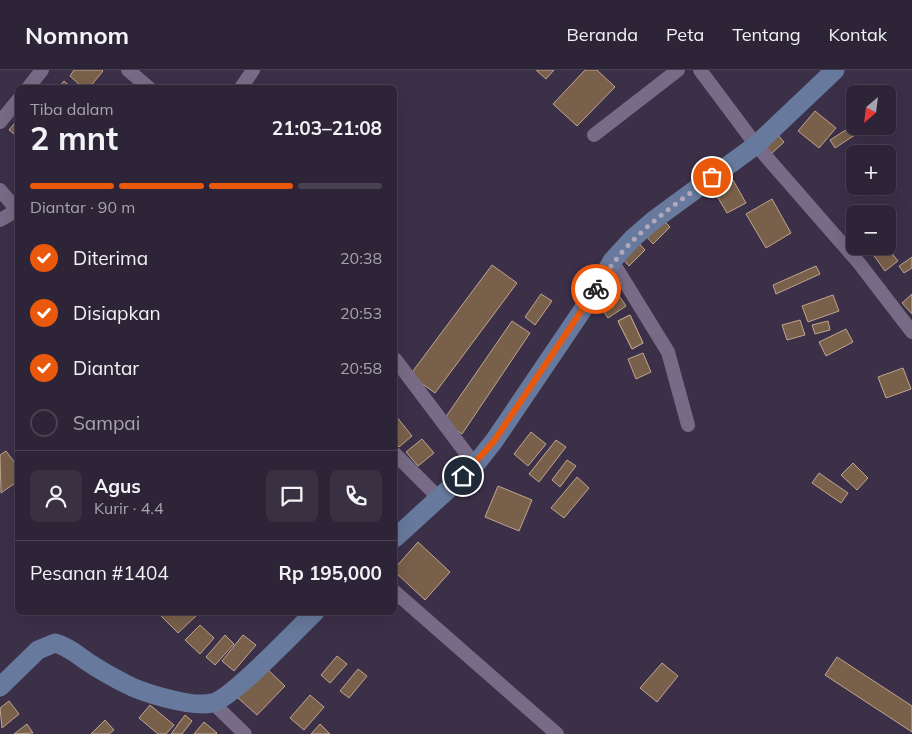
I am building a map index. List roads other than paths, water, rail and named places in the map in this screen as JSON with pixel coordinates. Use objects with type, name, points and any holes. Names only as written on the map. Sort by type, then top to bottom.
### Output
[{"type":"street","points":[[30,85],[42,70]]},
{"type":"street","points":[[128,70],[146,85]]},
{"type":"street","points":[[243,85],[253,70]]},
{"type":"street","points":[[594,135],[678,70]]},
{"type":"street","points":[[700,70],[756,145],[859,263],[912,332]]},
{"type":"street","points":[[397,536],[475,465],[494,441],[588,302],[612,261],[633,238],[654,220],[756,145],[835,70]]},
{"type":"street","points":[[0,122],[15,104]]},
{"type":"street","points":[[0,190],[15,209]]},
{"type":"street","points":[[0,220],[15,212]]},
{"type":"street","points":[[612,261],[668,352],[688,425]]},
{"type":"street","points":[[397,362],[475,465]]},
{"type":"street","points":[[397,456],[440,499]]},
{"type":"street","points":[[397,594],[557,734]]},
{"type":"street","points":[[0,687],[38,650],[55,643],[72,649],[91,664],[125,684],[198,704],[213,703],[239,686],[312,615]]},
{"type":"street","points":[[213,703],[245,734]]}]
